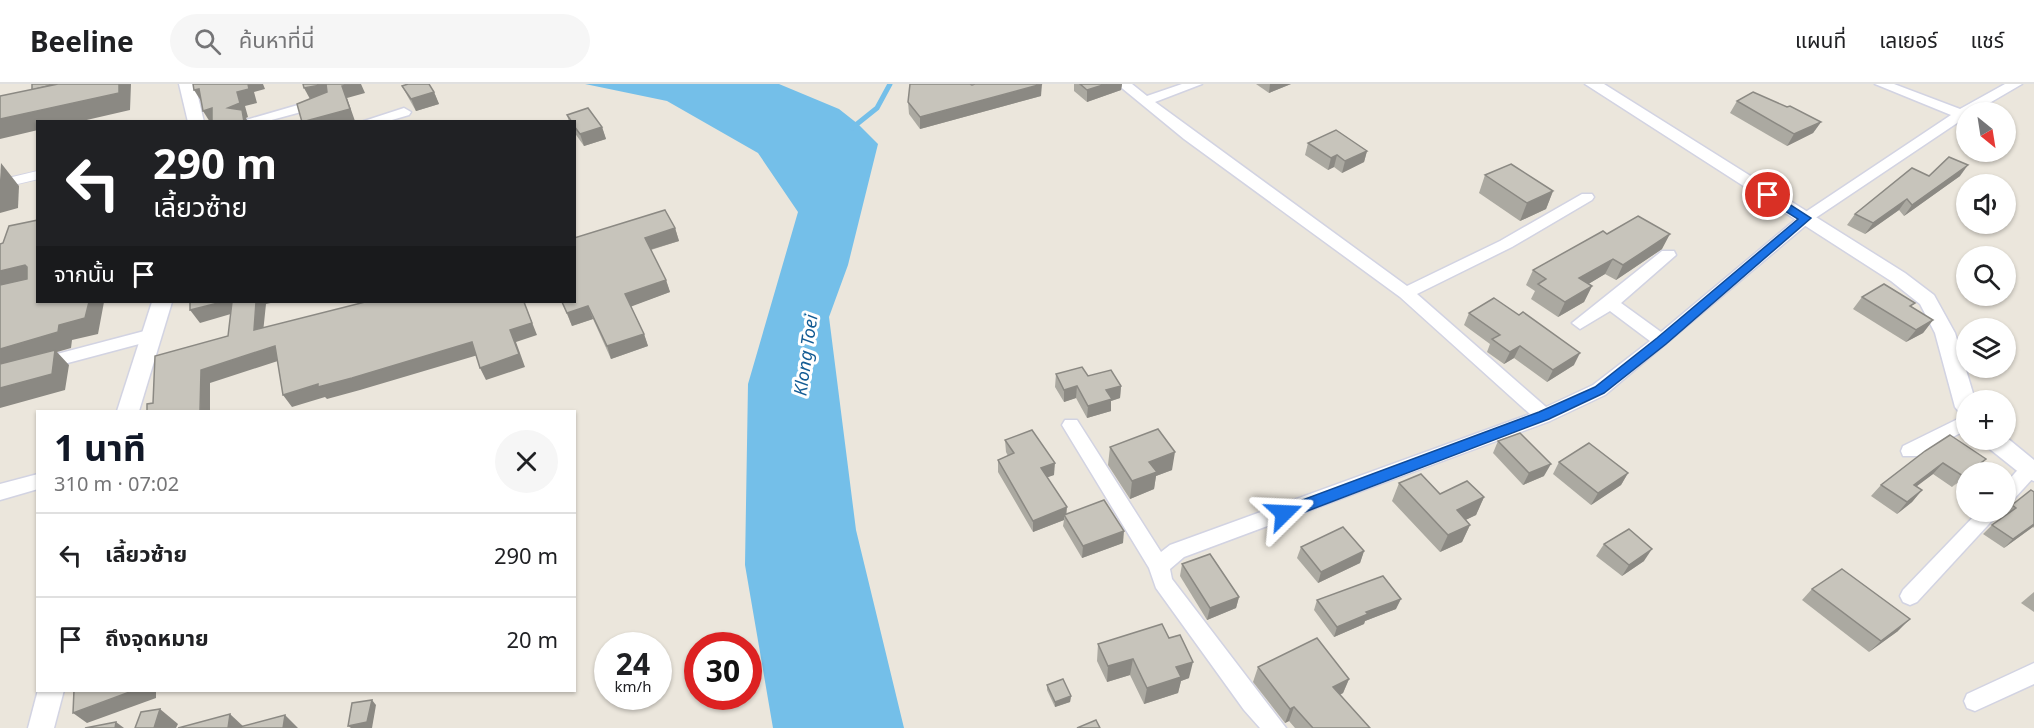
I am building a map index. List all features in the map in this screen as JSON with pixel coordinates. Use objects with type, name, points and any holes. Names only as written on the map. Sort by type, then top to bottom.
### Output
[{"type":"street","points":[[187,84],[196,120]]},
{"type":"street","points":[[1124,84],[1189,136],[1406,293],[1544,416]]},
{"type":"street","points":[[1146,101],[1195,84]]},
{"type":"street","points":[[1593,84],[1898,277],[1927,300],[1945,333],[1961,390]]},
{"type":"street","points":[[1882,84],[1956,112]]},
{"type":"street","points":[[1983,102],[2015,84]]},
{"type":"street","points":[[254,120],[326,101]]},
{"type":"street","points":[[376,120],[404,112]]},
{"type":"street","points":[[1159,566],[1177,551],[1544,416],[1599,390],[1661,341],[1806,218],[1956,117]]},
{"type":"street","points":[[1406,293],[1506,244],[1587,197]]},
{"type":"street","points":[[1581,323],[1610,303],[1668,255]]},
{"type":"street","points":[[128,410],[162,303]]},
{"type":"street","points":[[1610,303],[1661,341]]},
{"type":"street","points":[[0,375],[152,335]]},
{"type":"street","points":[[1071,425],[1159,566],[1163,582],[1252,703],[1275,728]]},
{"type":"street","points":[[1910,451],[1956,427]]},
{"type":"street","points":[[2007,450],[2032,470],[2016,485]]},
{"type":"street","points":[[0,492],[36,482]]},
{"type":"street","points":[[1910,596],[1980,522]]},
{"type":"street","points":[[1975,701],[2034,673]]},
{"type":"street","points":[[41,728],[50,692]]},
{"type":"lane","points":[[0,184],[36,175]]},
{"type":"water","name":"Klong Toei","points":[[585,84],[779,84],[839,109],[878,144],[848,265],[829,317],[856,530],[904,728],[773,728],[762,664],[762,632],[757,632],[745,565],[748,384],[798,212],[758,153],[667,101]]},
{"type":"building","points":[[32,84],[55,84],[32,90]]},
{"type":"building","points":[[58,84],[119,84],[119,93],[0,119],[0,96]]},
{"type":"building","points":[[193,84],[248,84],[249,89],[237,92],[240,103],[228,108],[242,110],[244,120],[212,120],[212,108],[203,111],[199,89],[194,90]]},
{"type":"building","points":[[303,84],[326,84],[304,88]]},
{"type":"building","points":[[326,84],[351,84],[342,86],[350,109],[301,120],[297,104],[327,92]]},
{"type":"building","points":[[429,84],[434,92],[411,99],[402,86]]},
{"type":"building","points":[[910,84],[1042,84],[920,117],[908,102]]},
{"type":"building","points":[[1080,84],[1106,84],[1087,90]]},
{"type":"building","points":[[1753,92],[1787,107],[1790,106],[1821,122],[1794,134],[1737,101]]},
{"type":"building","points":[[588,108],[602,127],[580,134],[576,129],[576,120],[571,120],[567,115]]},
{"type":"building","points":[[1336,130],[1367,151],[1345,161],[1337,155],[1331,158],[1308,143]]},
{"type":"building","points":[[1949,157],[1956,162],[1968,165],[1912,205],[1907,199],[1873,223],[1855,214],[1912,168],[1929,176]]},
{"type":"building","points":[[1511,164],[1553,191],[1527,203],[1485,175]]},
{"type":"building","points":[[665,210],[675,228],[645,238],[666,280],[625,294],[644,334],[607,346],[588,306],[567,313],[562,303],[576,303],[576,237]]},
{"type":"building","points":[[1638,216],[1670,234],[1623,265],[1613,259],[1579,278],[1592,286],[1565,302],[1538,284],[1546,279],[1533,270],[1603,231],[1607,234]]},
{"type":"building","points":[[36,220],[36,303],[89,303],[85,318],[59,325],[58,332],[0,349],[0,285],[27,279],[25,265],[0,271],[0,244],[3,243],[9,226]]},
{"type":"building","points":[[1884,284],[1915,303],[1910,306],[1933,320],[1916,330],[1862,297]]},
{"type":"building","points":[[1494,298],[1519,315],[1523,312],[1580,353],[1553,370],[1520,346],[1510,352],[1492,339],[1500,335],[1469,313]]},
{"type":"building","points":[[190,303],[218,303],[190,310]]},
{"type":"building","points":[[232,303],[256,303],[254,330],[361,303],[524,303],[532,323],[510,330],[519,354],[480,368],[472,342],[352,378],[318,387],[318,384],[283,395],[275,346],[201,370],[200,410],[147,410],[147,404],[153,403],[155,356],[228,336]]},
{"type":"building","points":[[55,350],[52,374],[0,388],[0,364]]},
{"type":"building","points":[[1082,367],[1088,376],[1111,370],[1121,386],[1106,390],[1112,399],[1088,406],[1077,386],[1064,390],[1056,374]]},
{"type":"building","points":[[1158,429],[1175,452],[1149,462],[1157,472],[1132,481],[1110,447]]},
{"type":"building","points":[[1032,430],[1055,463],[1041,468],[1067,507],[1033,521],[998,460],[1014,453],[1005,440]]},
{"type":"building","points":[[1520,433],[1551,464],[1529,473],[1498,441]]},
{"type":"building","points":[[1950,435],[1956,439],[1956,450],[1972,450],[1986,459],[1982,462],[1956,462],[1956,471],[1943,463],[1914,485],[1922,490],[1907,502],[1881,485]]},
{"type":"building","points":[[1589,443],[1628,473],[1598,493],[1559,462]]},
{"type":"building","points":[[1421,474],[1440,494],[1467,481],[1484,497],[1457,510],[1470,525],[1448,535],[1399,483]]},
{"type":"building","points":[[2031,490],[2034,492],[2034,524],[2013,539],[1992,525],[1996,522],[2016,522],[2016,502]]},
{"type":"building","points":[[1104,500],[1124,531],[1083,546],[1064,515]]},
{"type":"building","points":[[1343,527],[1364,551],[1321,572],[1301,547]]},
{"type":"building","points":[[1629,529],[1652,549],[1629,565],[1604,544]]},
{"type":"building","points":[[1210,554],[1239,597],[1210,608],[1182,564]]},
{"type":"building","points":[[1842,569],[1910,619],[1881,641],[1812,589]]},
{"type":"building","points":[[1383,576],[1401,599],[1366,612],[1368,614],[1337,627],[1317,600]]},
{"type":"building","points":[[1162,624],[1169,638],[1180,635],[1193,662],[1176,667],[1181,677],[1147,688],[1133,659],[1108,666],[1098,644]]},
{"type":"building","points":[[1317,638],[1349,679],[1333,687],[1370,728],[1313,728],[1294,707],[1290,709],[1258,667]]},
{"type":"building","points":[[1063,679],[1071,696],[1055,702],[1047,685]]},
{"type":"building","points":[[74,692],[130,692],[73,713]]},
{"type":"building","points":[[372,700],[367,722],[348,726],[352,703]]},
{"type":"building","points":[[160,709],[154,728],[135,728],[141,712]]},
{"type":"building","points":[[230,714],[228,728],[178,728]]},
{"type":"building","points":[[285,715],[283,728],[236,728]]},
{"type":"building","points":[[1096,720],[1100,728],[1077,728]]},
{"type":"building","points":[[116,722],[115,728],[85,728]]},
{"type":"waterway","points":[[852,128],[877,108],[890,84]]},
{"type":"route","points":[[1284,513],[1544,416],[1599,390],[1661,341],[1806,218],[1768,195]]}]
